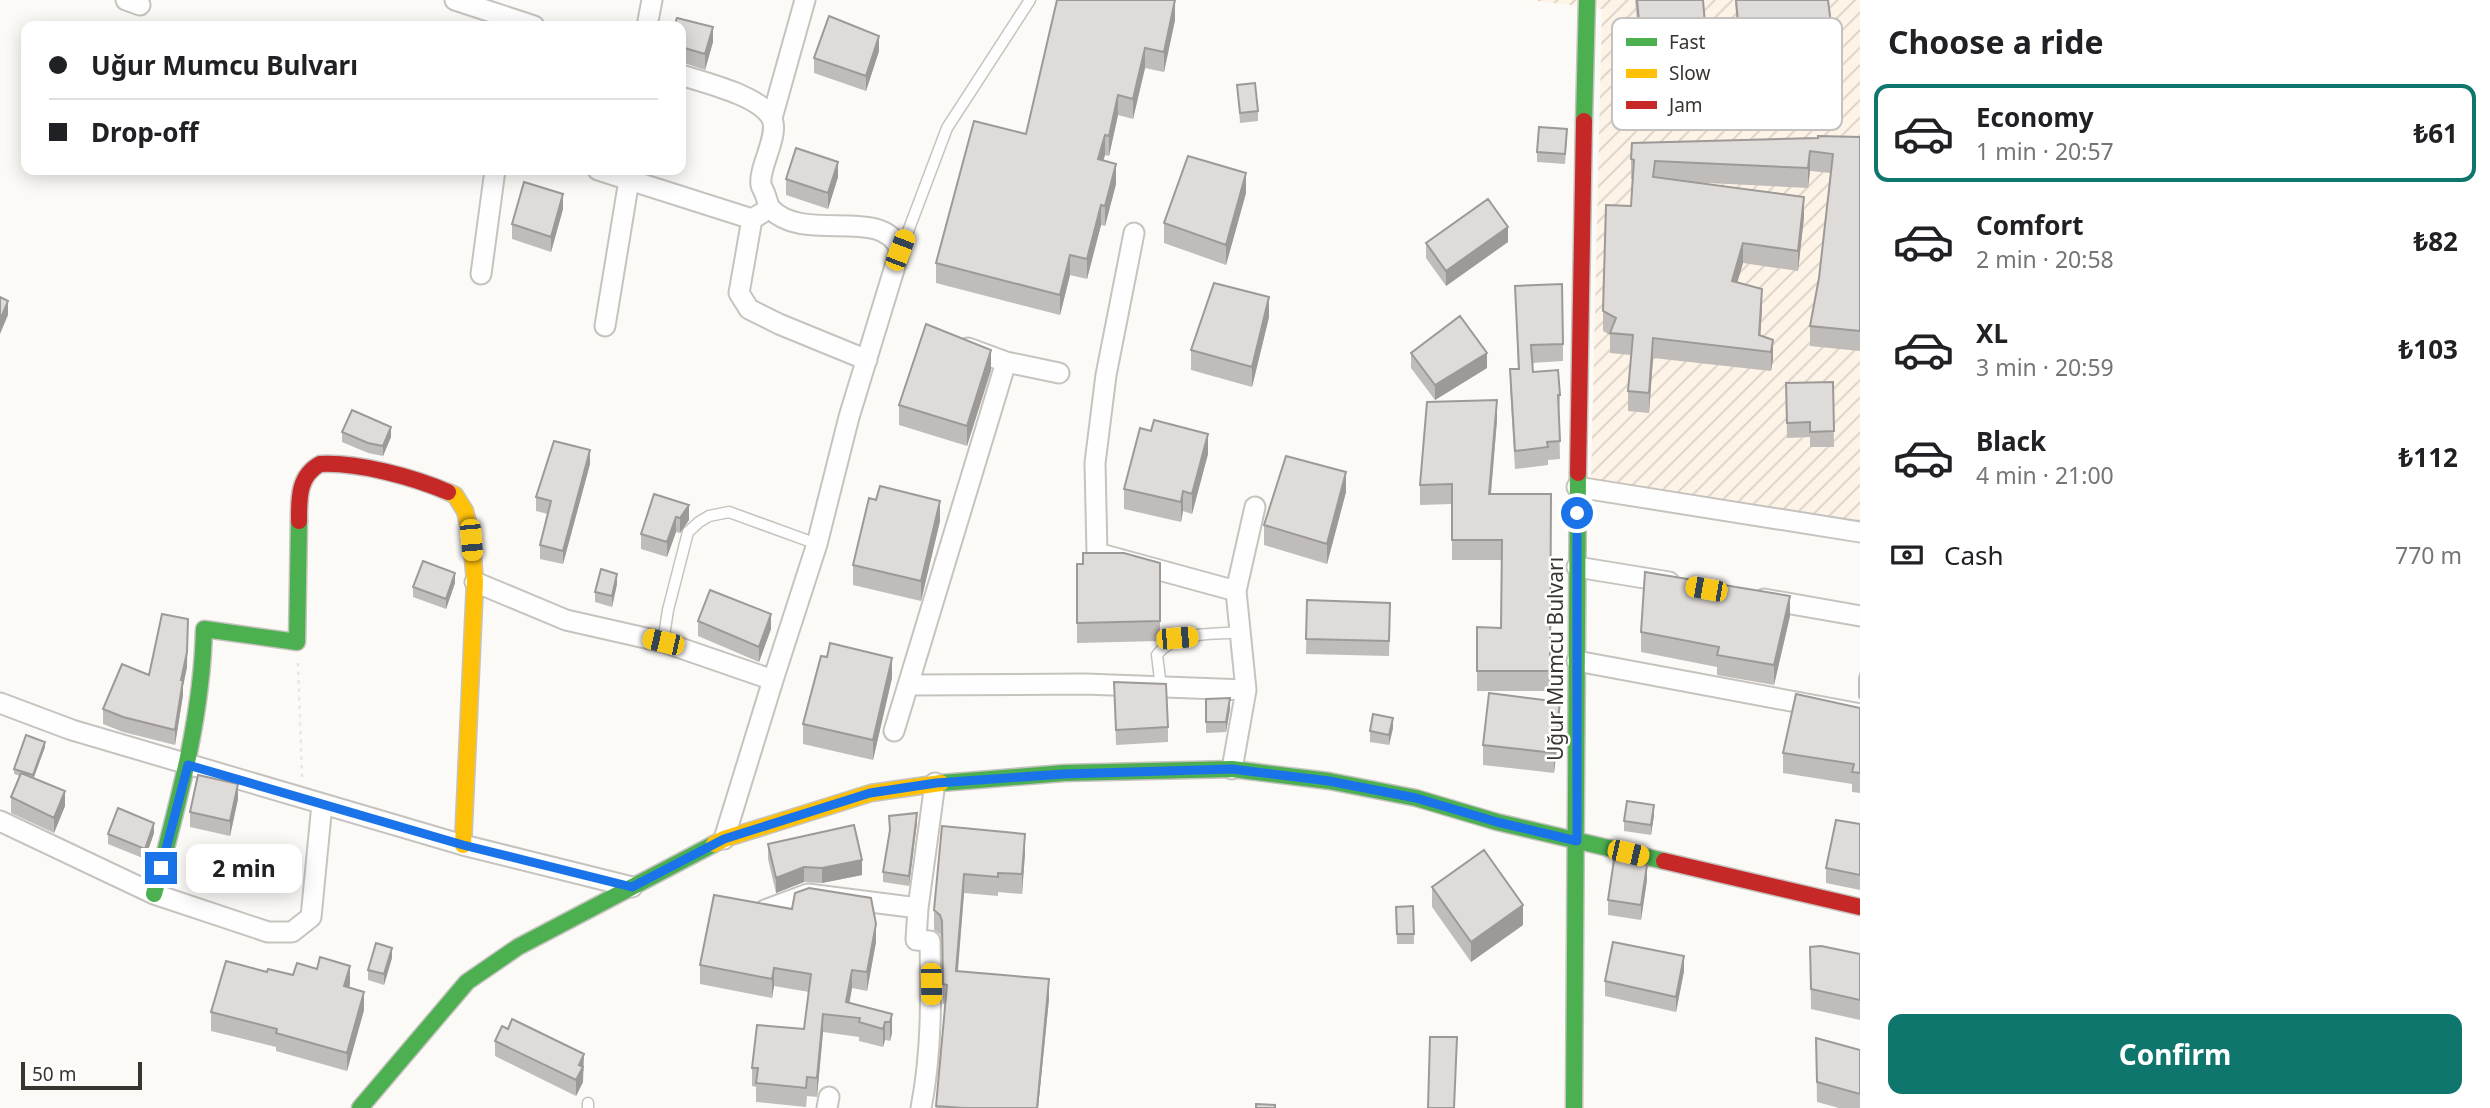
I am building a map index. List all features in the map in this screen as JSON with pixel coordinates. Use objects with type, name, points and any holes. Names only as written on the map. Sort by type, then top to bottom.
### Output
[{"type":"street","points":[[455,0],[513,21]]},
{"type":"street","points":[[648,21],[652,0]]},
{"type":"street","points":[[724,839],[817,544],[849,417],[900,250],[892,237],[878,228],[797,225],[770,208],[761,184],[774,129],[772,118],[805,0]]},
{"type":"street","name":"Uğur Mumcu Bulvarı","points":[[1574,1108],[1577,487],[1587,0]]},
{"type":"street","points":[[686,77],[736,94],[761,107],[772,118]]},
{"type":"street","points":[[481,274],[494,175]]},
{"type":"street","points":[[614,175],[752,219]]},
{"type":"street","points":[[605,326],[629,180]]},
{"type":"street","points":[[770,208],[752,219],[739,293],[749,309],[867,360]]},
{"type":"street","points":[[1134,233],[1107,375],[1095,463],[1097,553],[1236,591]]},
{"type":"street","points":[[951,342],[1006,362],[1059,373]]},
{"type":"street","points":[[894,731],[1006,362]]},
{"type":"street","points":[[154,894],[188,765],[202,669],[204,629],[297,642],[299,494],[307,473],[319,464],[331,463],[374,471],[454,494],[463,506],[471,540],[475,582],[463,845]]},
{"type":"street","points":[[1577,487],[1860,532]]},
{"type":"street","points":[[1232,769],[1246,690],[1236,591],[1255,507]]},
{"type":"street","points":[[1577,566],[1685,585]]},
{"type":"street","points":[[475,582],[566,620],[663,642],[773,680]]},
{"type":"street","points":[[1739,595],[1860,616]]},
{"type":"street","points":[[1577,661],[1860,714]]},
{"type":"street","points":[[908,685],[1085,684],[1246,690]]},
{"type":"street","points":[[0,703],[72,730],[188,765],[463,845],[632,887]]},
{"type":"street","points":[[360,1108],[467,982],[519,947],[724,839],[870,793],[936,783],[1064,774],[1232,769],[1329,781],[1416,798],[1497,822],[1860,907]]},
{"type":"street","points":[[921,1108],[927,1075],[931,1006],[930,941],[916,940],[936,783]]},
{"type":"street","points":[[0,821],[154,894],[268,932],[292,932],[311,917],[322,804]]},
{"type":"street","points":[[765,910],[808,894],[918,908]]},
{"type":"lane","points":[[900,250],[947,128],[1030,0]]},
{"type":"lane","points":[[663,642],[668,610],[688,532],[699,522],[709,516],[729,512],[817,544]]},
{"type":"lane","points":[[1161,687],[1157,655],[1164,646],[1177,638],[1240,632]]},
{"type":"path","points":[[297,642],[302,798]]},
{"type":"shaded area","points":[[1529,0],[1860,0],[1860,532],[1591,481],[1602,9]]},
{"type":"building","points":[[1057,0],[1175,0],[1164,52],[1145,48],[1133,99],[1118,95],[1109,136],[1105,135],[1098,159],[1116,164],[1105,206],[1101,205],[1087,259],[1070,255],[1060,295],[936,263],[974,121],[1026,134]]},
{"type":"building","points":[[1637,0],[1703,0],[1704,18],[1639,18]]},
{"type":"building","points":[[1736,0],[1828,0],[1830,18],[1738,18]]},
{"type":"building","points":[[829,16],[879,36],[866,76],[814,58]]},
{"type":"building","points":[[677,18],[713,27],[705,54],[686,48],[686,21],[676,21]]},
{"type":"building","points":[[1255,83],[1258,111],[1240,113],[1237,85]]},
{"type":"building","points":[[1539,127],[1567,129],[1565,154],[1537,152]]},
{"type":"building","points":[[1818,136],[1860,137],[1860,331],[1810,326],[1819,278],[1833,154],[1810,151],[1808,168],[1655,161],[1653,177],[1804,197],[1798,251],[1743,243],[1732,281],[1762,289],[1759,335],[1773,340],[1771,352],[1653,338],[1649,393],[1628,391],[1633,335],[1610,333],[1616,318],[1603,311],[1606,205],[1631,206],[1634,160],[1631,159],[1632,143]]},
{"type":"building","points":[[796,148],[838,162],[828,193],[786,179]]},
{"type":"building","points":[[1188,156],[1246,173],[1226,245],[1164,223]]},
{"type":"building","points":[[524,182],[563,194],[551,237],[512,224]]},
{"type":"building","points":[[1488,199],[1508,227],[1446,271],[1426,243]]},
{"type":"building","points":[[1214,283],[1269,297],[1252,367],[1191,350]]},
{"type":"building","points":[[1562,284],[1563,344],[1531,345],[1533,372],[1558,370],[1560,441],[1547,442],[1548,447],[1515,451],[1510,369],[1519,369],[1515,286]]},
{"type":"building","points":[[0,297],[8,301],[0,320]]},
{"type":"building","points":[[1460,316],[1487,353],[1435,385],[1411,353]]},
{"type":"building","points":[[926,324],[991,350],[967,426],[899,405]]},
{"type":"building","points":[[1833,382],[1834,431],[1810,432],[1810,422],[1787,423],[1786,383]]},
{"type":"building","points":[[1497,400],[1489,494],[1551,494],[1550,671],[1477,671],[1477,627],[1501,628],[1502,540],[1452,540],[1452,484],[1420,485],[1427,402]]},
{"type":"building","points":[[352,410],[391,427],[383,446],[342,432]]},
{"type":"building","points":[[1154,420],[1208,434],[1192,494],[1183,491],[1181,502],[1124,489],[1140,428],[1151,431]]},
{"type":"building","points":[[554,441],[590,450],[563,551],[540,545],[551,501],[536,497]]},
{"type":"building","points":[[1286,456],[1346,472],[1327,544],[1264,525]]},
{"type":"building","points":[[880,486],[940,501],[921,581],[853,565],[869,498],[876,500]]},
{"type":"building","points":[[654,494],[689,505],[680,518],[676,517],[667,542],[641,534]]},
{"type":"building","points":[[1083,553],[1124,553],[1160,563],[1160,621],[1077,623],[1077,564],[1083,564]]},
{"type":"building","points":[[423,561],[455,573],[446,599],[413,587]]},
{"type":"building","points":[[601,569],[617,574],[612,596],[595,592]]},
{"type":"building","points":[[1645,572],[1790,596],[1774,665],[1717,655],[1719,647],[1641,632]]},
{"type":"building","points":[[710,590],[771,614],[759,647],[698,621]]},
{"type":"building","points":[[1307,600],[1390,603],[1389,641],[1306,639]]},
{"type":"building","points":[[162,614],[188,619],[187,652],[175,730],[103,709],[122,664],[149,675]]},
{"type":"building","points":[[830,643],[892,658],[873,740],[803,724],[821,656],[827,657]]},
{"type":"building","points":[[1114,682],[1166,684],[1168,727],[1116,730]]},
{"type":"building","points":[[1489,693],[1560,702],[1554,753],[1483,745]]},
{"type":"building","points":[[1796,694],[1860,708],[1860,773],[1852,772],[1854,764],[1783,753]]},
{"type":"building","points":[[1230,698],[1226,722],[1206,722],[1206,699]]},
{"type":"building","points":[[1373,714],[1393,718],[1389,735],[1370,731]]},
{"type":"building","points":[[26,735],[45,742],[33,775],[14,769]]},
{"type":"building","points":[[21,773],[65,791],[54,818],[11,797]]},
{"type":"building","points":[[198,775],[238,784],[230,821],[190,812]]},
{"type":"building","points":[[1627,801],[1654,805],[1651,825],[1624,821]]},
{"type":"building","points":[[118,808],[154,823],[145,849],[108,834]]},
{"type":"building","points":[[917,813],[909,876],[883,872],[890,830],[889,816]]},
{"type":"building","points":[[1836,820],[1860,824],[1860,875],[1826,868]]},
{"type":"building","points":[[854,825],[862,860],[822,868],[804,867],[776,878],[768,844]]},
{"type":"building","points":[[942,826],[1025,834],[1022,874],[998,873],[998,877],[964,874],[956,971],[1049,979],[1037,1108],[936,1106],[947,985],[943,984],[942,921],[934,910]]},
{"type":"building","points":[[1484,850],[1523,905],[1471,942],[1432,887]]},
{"type":"building","points":[[1614,860],[1647,865],[1641,905],[1608,900]]},
{"type":"building","points":[[809,888],[871,898],[876,924],[867,972],[852,970],[846,1002],[892,1014],[890,1022],[885,1022],[883,1029],[859,1022],[860,1018],[823,1014],[817,1078],[807,1077],[806,1088],[756,1083],[758,1068],[752,1068],[757,1025],[804,1029],[811,974],[774,968],[772,979],[700,965],[714,895],[792,909],[795,893]]},
{"type":"building","points":[[1413,906],[1414,934],[1397,934],[1396,907]]},
{"type":"building","points":[[1613,942],[1684,956],[1676,997],[1605,981]]},
{"type":"building","points":[[376,943],[392,948],[384,974],[368,970]]},
{"type":"building","points":[[1821,946],[1860,954],[1860,1000],[1811,989],[1810,947]]},
{"type":"building","points":[[320,957],[350,966],[344,986],[364,992],[347,1053],[276,1033],[277,1029],[211,1012],[226,961],[267,972],[268,969],[293,975],[297,963],[317,969]]},
{"type":"building","points":[[512,1019],[584,1054],[579,1065],[583,1067],[576,1080],[495,1041],[502,1026],[508,1029]]},
{"type":"building","points":[[1430,1037],[1457,1037],[1454,1108],[1428,1108]]},
{"type":"building","points":[[1816,1038],[1860,1050],[1860,1094],[1817,1082]]},
{"type":"building","points":[[1256,1104],[1275,1105],[1275,1108],[1256,1108]]},
{"type":"traffic: fast","points":[[1584,121],[1587,0]]},
{"type":"traffic: fast","points":[[1574,1108],[1578,473]]},
{"type":"traffic: fast","points":[[154,894],[193,730],[199,696],[204,629],[297,642],[299,521]]},
{"type":"traffic: fast","points":[[941,783],[1064,773],[1232,769],[1329,781],[1416,798],[1497,822],[1664,861]]},
{"type":"traffic: fast","points":[[360,1108],[467,982],[518,947],[714,844]]},
{"type":"traffic: slow","points":[[448,492],[455,495],[465,511],[471,536],[475,582],[463,845]]},
{"type":"traffic: slow","points":[[714,844],[871,793],[941,783]]},
{"type":"traffic: jam","points":[[1578,473],[1584,121]]},
{"type":"traffic: jam","points":[[299,521],[301,489],[307,475],[320,464],[351,465],[385,472],[448,492]]},
{"type":"traffic: jam","points":[[1664,861],[1860,907]]},
{"type":"route","points":[[161,868],[188,765],[463,845],[632,887],[724,839],[870,793],[936,783],[1064,774],[1232,769],[1329,781],[1416,798],[1497,822],[1577,841],[1577,513]]}]
